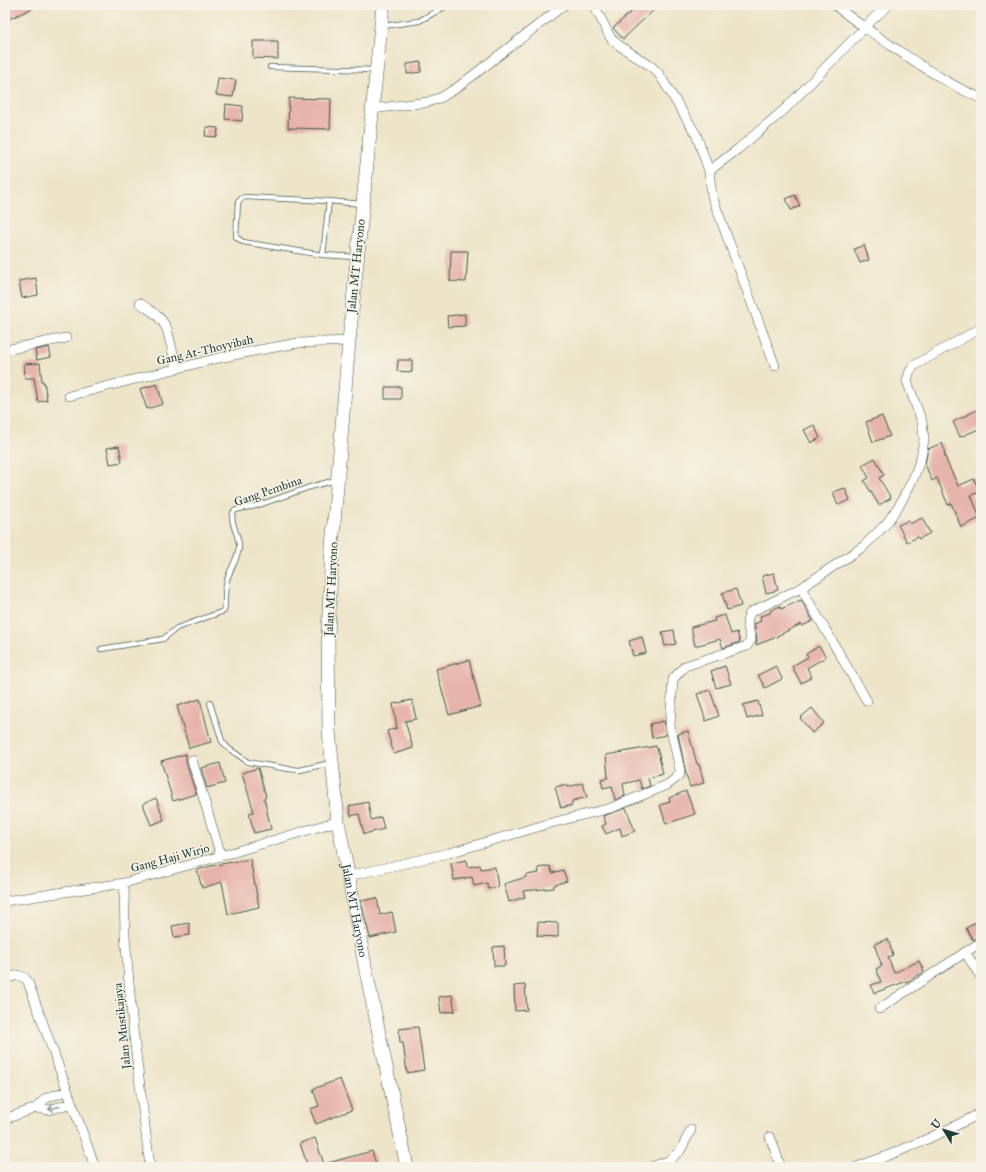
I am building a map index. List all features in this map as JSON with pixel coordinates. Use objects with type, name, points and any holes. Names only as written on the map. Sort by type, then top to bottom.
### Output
[{"type":"main road","name":"Jalan MT Haryono","points":[[383,5],[348,341],[329,590],[329,731],[338,821],[366,971],[408,1167]]},
{"type":"street","points":[[372,108],[428,102],[442,97],[458,87],[564,5]]},
{"type":"street","points":[[594,5],[610,37],[617,44],[652,67],[659,74],[696,134],[709,171],[712,196],[775,366]]},
{"type":"street","points":[[836,5],[865,28],[946,81],[981,98]]},
{"type":"street","points":[[709,171],[738,149],[784,110],[889,5]]},
{"type":"street","points":[[140,304],[160,316],[165,323],[177,368]]},
{"type":"street","points":[[348,876],[449,853],[551,823],[611,808],[675,780],[680,774],[680,770],[670,725],[673,679],[685,666],[747,646],[751,640],[747,620],[751,612],[801,588],[864,546],[886,524],[900,504],[913,479],[921,458],[924,439],[922,422],[907,381],[910,371],[915,366],[981,328]]},
{"type":"street","points":[[5,350],[66,338]]},
{"type":"street","name":"Gang At-Thoyyibah","points":[[69,396],[214,359],[289,344],[348,341]]},
{"type":"street","points":[[801,588],[867,701]]},
{"type":"street","points":[[192,760],[221,856]]},
{"type":"street","name":"Gang Haji Wirjo","points":[[5,901],[124,883],[338,821]]},
{"type":"street","name":"Jalan Mustikajaya","points":[[124,883],[125,936],[133,1022],[150,1167]]},
{"type":"street","points":[[879,1009],[981,942]]},
{"type":"street","points":[[965,952],[981,978]]},
{"type":"street","points":[[5,979],[18,975],[25,978],[28,982],[95,1167]]},
{"type":"street","points":[[5,1119],[36,1108],[46,1098],[67,1091]]},
{"type":"street","points":[[36,1108],[49,1110],[72,1103]]},
{"type":"street","points":[[857,1167],[897,1153],[981,1113]]},
{"type":"street","points":[[652,1167],[668,1161],[680,1151],[691,1130]]},
{"type":"street","points":[[770,1136],[781,1167]]},
{"type":"lane","points":[[381,26],[419,21],[448,5]]},
{"type":"lane","points":[[270,67],[376,70]]},
{"type":"lane","points":[[356,257],[323,255],[238,240],[236,237],[238,202],[245,197],[362,204]]},
{"type":"lane","points":[[323,255],[329,201]]},
{"type":"lane","name":"Gang Pembina","points":[[101,649],[163,639],[177,628],[225,610],[225,587],[227,578],[237,556],[239,546],[236,530],[231,520],[234,511],[256,506],[310,487],[338,480]]},
{"type":"lane","points":[[210,703],[222,741],[228,748],[248,762],[300,770],[332,762]]},
{"type":"building","points":[[5,5],[39,5],[5,21]]},
{"type":"building","points":[[639,5],[659,5],[623,39],[613,28]]},
{"type":"building","points":[[253,41],[278,41],[278,59],[253,58]]},
{"type":"building","points":[[421,62],[421,72],[407,74],[407,64]]},
{"type":"building","points":[[218,78],[236,80],[233,97],[216,95]]},
{"type":"building","points":[[289,98],[331,99],[330,129],[288,128]]},
{"type":"building","points":[[226,104],[243,106],[242,121],[225,119]]},
{"type":"building","points":[[206,127],[218,128],[217,137],[205,136]]},
{"type":"building","points":[[795,195],[800,206],[791,210],[786,199]]},
{"type":"building","points":[[864,245],[869,260],[860,263],[854,249]]},
{"type":"building","points":[[451,251],[468,251],[466,282],[450,281]]},
{"type":"building","points":[[36,278],[38,295],[22,298],[19,281]]},
{"type":"building","points":[[465,314],[465,326],[448,327],[447,316]]},
{"type":"building","points":[[49,347],[51,357],[37,360],[35,350]]},
{"type":"building","points":[[398,360],[412,360],[412,372],[397,371]]},
{"type":"building","points":[[40,363],[42,382],[44,382],[47,400],[38,402],[34,378],[25,378],[24,364]]},
{"type":"building","points":[[157,384],[163,404],[147,409],[140,389]]},
{"type":"building","points":[[385,387],[401,387],[401,399],[385,399]]},
{"type":"building","points":[[977,410],[981,418],[981,428],[960,437],[953,422]]},
{"type":"building","points":[[882,416],[890,436],[873,442],[866,422]]},
{"type":"building","points":[[814,425],[820,438],[811,443],[804,430]]},
{"type":"building","points":[[942,443],[947,462],[958,486],[974,479],[980,492],[971,495],[980,518],[961,527],[951,503],[948,505],[937,478],[932,481],[925,464],[928,449]]},
{"type":"building","points":[[119,446],[122,462],[110,464],[107,448]]},
{"type":"building","points":[[875,458],[884,475],[879,478],[891,498],[879,505],[864,481],[869,478],[862,465]]},
{"type":"building","points":[[845,488],[850,500],[838,505],[833,492]]},
{"type":"building","points":[[922,518],[930,533],[919,539],[918,537],[907,542],[898,525],[908,521],[910,524]]},
{"type":"building","points":[[774,573],[778,590],[766,593],[762,576]]},
{"type":"building","points":[[736,589],[741,606],[727,610],[722,593]]},
{"type":"building","points":[[801,600],[813,621],[802,626],[801,624],[777,637],[756,645],[757,639],[754,624],[761,621],[760,616],[770,613],[770,611],[780,606],[781,609]]},
{"type":"building","points":[[725,615],[731,634],[737,632],[740,642],[723,648],[720,639],[695,646],[691,627],[715,621],[714,618]]},
{"type":"building","points":[[674,630],[676,644],[665,646],[662,632]]},
{"type":"building","points":[[642,637],[646,653],[633,656],[629,641]]},
{"type":"building","points":[[819,646],[826,657],[807,668],[812,677],[801,683],[792,666],[808,657],[806,654]]},
{"type":"building","points":[[469,660],[481,706],[449,715],[436,669]]},
{"type":"building","points":[[725,666],[731,684],[716,688],[711,671]]},
{"type":"building","points":[[776,666],[782,679],[765,688],[758,675]]},
{"type":"building","points":[[710,690],[719,716],[706,721],[697,694]]},
{"type":"building","points":[[200,699],[211,742],[189,748],[177,706]]},
{"type":"building","points":[[412,700],[416,719],[405,721],[413,748],[394,754],[387,731],[397,728],[393,704]]},
{"type":"building","points":[[758,701],[762,715],[747,719],[743,705]]},
{"type":"building","points":[[812,708],[824,723],[812,733],[800,718]]},
{"type":"building","points":[[664,721],[666,735],[652,738],[650,724]]},
{"type":"building","points":[[688,731],[704,783],[690,787],[678,734]]},
{"type":"building","points":[[656,746],[660,757],[663,774],[648,778],[650,786],[642,789],[639,780],[623,784],[625,796],[615,800],[612,786],[603,788],[601,779],[608,778],[606,755]]},
{"type":"building","points":[[186,754],[186,762],[196,794],[173,801],[161,761]]},
{"type":"building","points":[[220,763],[225,783],[207,788],[201,768]]},
{"type":"building","points":[[258,768],[266,797],[264,798],[271,829],[254,833],[249,813],[254,812],[242,773]]},
{"type":"building","points":[[583,783],[587,797],[572,801],[572,805],[561,808],[555,787],[567,784],[568,787]]},
{"type":"building","points":[[686,791],[695,814],[666,824],[660,805],[670,802],[669,798]]},
{"type":"building","points":[[156,798],[164,820],[151,825],[143,804]]},
{"type":"building","points":[[368,802],[371,820],[381,817],[384,829],[364,834],[359,814],[351,816],[349,806]]},
{"type":"building","points":[[626,808],[635,831],[622,836],[620,828],[606,834],[602,826],[606,824],[603,816]]},
{"type":"building","points":[[250,859],[259,907],[228,914],[222,882],[202,888],[197,870],[215,865]]},
{"type":"building","points":[[466,860],[467,867],[480,865],[481,869],[495,867],[498,887],[488,889],[487,883],[474,886],[472,877],[454,880],[451,863]]},
{"type":"building","points":[[550,866],[552,873],[563,870],[567,881],[554,885],[554,888],[523,891],[525,897],[509,902],[504,884],[526,877],[526,875],[539,873],[538,868]]},
{"type":"building","points":[[377,898],[380,915],[392,912],[396,932],[370,938],[361,901]]},
{"type":"building","points":[[978,921],[981,926],[981,936],[973,940],[966,928]]},
{"type":"building","points":[[538,922],[558,923],[558,937],[537,936]]},
{"type":"building","points":[[189,923],[190,935],[174,937],[172,926]]},
{"type":"building","points":[[888,939],[893,955],[888,957],[894,973],[919,961],[924,972],[907,982],[874,993],[871,985],[881,982],[876,969],[882,966],[874,944]]},
{"type":"building","points":[[504,946],[505,966],[494,966],[493,947]]},
{"type":"building","points":[[525,985],[527,1010],[515,1011],[514,986]]},
{"type":"building","points":[[452,995],[455,1011],[441,1013],[439,997]]},
{"type":"building","points":[[418,1027],[424,1070],[407,1073],[403,1043],[400,1043],[399,1029]]},
{"type":"building","points":[[340,1079],[352,1110],[316,1124],[310,1109],[319,1106],[313,1089]]},
{"type":"building","points":[[315,1138],[324,1164],[372,1151],[377,1167],[308,1167],[300,1143]]}]
